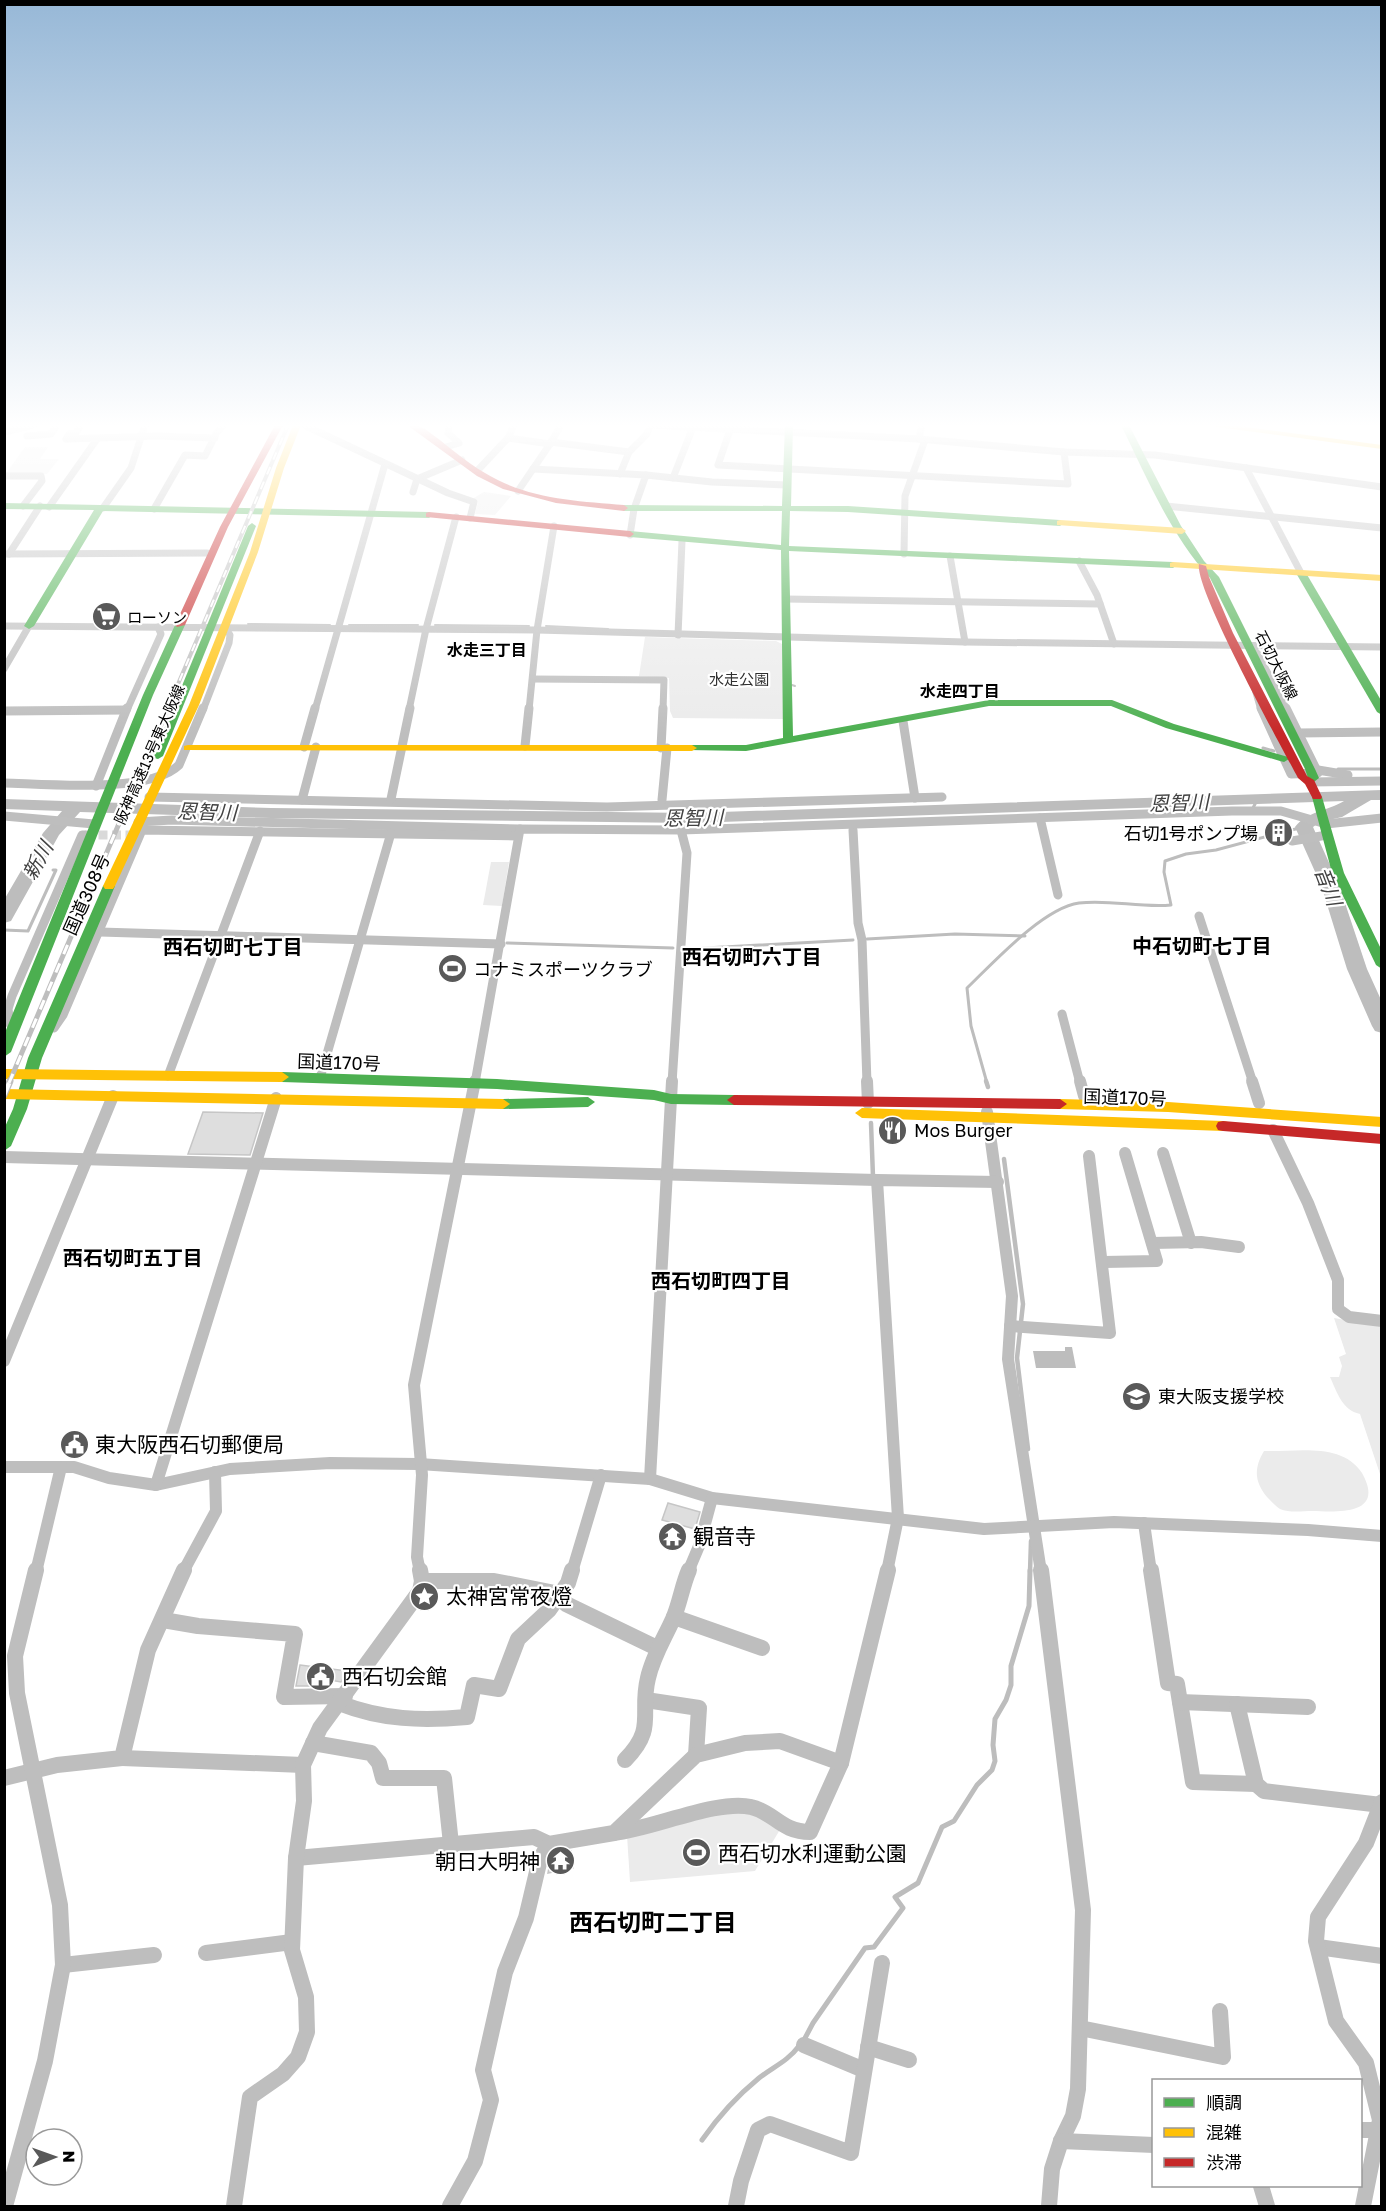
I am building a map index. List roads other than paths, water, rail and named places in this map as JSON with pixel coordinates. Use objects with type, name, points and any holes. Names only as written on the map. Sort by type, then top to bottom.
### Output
[{"type":"main road","points":[[28,626],[89,528]]},
{"type":"main road","name":"国道308号","points":[[7,1030],[133,743],[167,636],[219,528]]},
{"type":"main road","name":"阪神高速13号東大阪線","points":[[4,1052],[148,695],[210,555],[225,528]]},
{"type":"main road","points":[[133,743],[150,718],[233,528]]},
{"type":"main road","points":[[175,745],[172,718],[251,528]]},
{"type":"main road","name":"阪神高速13号東大阪線","points":[[15,1092],[195,694],[258,528]]},
{"type":"main road","points":[[175,745],[225,627],[262,528]]},
{"type":"main road","points":[[572,528],[682,541],[785,548],[1202,566],[1382,578]]},
{"type":"main road","points":[[786,528],[788,741]]},
{"type":"main road","points":[[1136,528],[1182,531]]},
{"type":"main road","name":"石切大阪線","points":[[1180,528],[1202,566],[1214,578],[1256,683],[1309,776]]},
{"type":"main road","points":[[1301,573],[1342,647],[1382,712]]},
{"type":"main road","name":"石切大阪線","points":[[1242,645],[1309,776],[1323,832],[1338,873],[1382,965]]},
{"type":"main road","points":[[175,745],[746,748],[903,721],[989,703],[1112,703],[1170,726],[1284,759]]},
{"type":"main road","name":"国道308号","points":[[4,1146],[20,1109],[15,1092],[30,1074],[141,820],[142,794],[175,745]]},
{"type":"main road","points":[[4,1060],[99,821]]},
{"type":"main road","name":"国道170号","points":[[4,1074],[320,1078],[474,1084],[654,1095],[671,1099],[817,1102]]},
{"type":"main road","points":[[4,1121],[15,1092]]},
{"type":"main road","name":"国道170号","points":[[15,1092],[470,1103],[573,1101],[654,1103],[671,1099]]},
{"type":"main road","points":[[817,1102],[839,1095],[868,1098],[1084,1096],[1259,1103],[1382,1112]]},
{"type":"main road","name":"国道170号","points":[[868,1098],[932,1110],[987,1115],[1382,1122]]},
{"type":"main road","name":"国道170号","points":[[868,1098],[1138,1106],[1307,1121],[1382,1131]]},
{"type":"main road","points":[[817,1102],[841,1110],[881,1115],[987,1115],[1273,1130],[1382,1139]]},
{"type":"street","points":[[7,554],[27,528]]},
{"type":"street","points":[[302,800],[310,747],[339,628],[367,528]]},
{"type":"street","points":[[391,799],[426,629],[459,528]]},
{"type":"street","points":[[525,746],[537,630],[554,528]]},
{"type":"street","points":[[630,535],[631,528]]},
{"type":"street","points":[[904,528],[904,554]]},
{"type":"street","points":[[1277,528],[1301,573]]},
{"type":"street","points":[[678,635],[682,541]]},
{"type":"street","points":[[7,554],[207,553]]},
{"type":"street","points":[[950,556],[965,642]]},
{"type":"street","points":[[1079,561],[1100,604],[1114,644]]},
{"type":"street","points":[[786,599],[1100,604]]},
{"type":"street","points":[[4,626],[158,627],[167,636]]},
{"type":"street","points":[[4,669],[28,626]]},
{"type":"street","points":[[158,627],[167,636],[225,627],[339,628],[537,630],[787,639],[1382,647]]},
{"type":"street","points":[[96,786],[126,710],[167,636]]},
{"type":"street","points":[[1242,645],[1258,654],[1299,732],[1309,776]]},
{"type":"street","points":[[533,679],[664,680],[662,800]]},
{"type":"street","points":[[1256,683],[1258,703],[1291,774],[1317,773],[1309,776]]},
{"type":"street","points":[[4,711],[126,710]]},
{"type":"street","points":[[903,721],[915,798]]},
{"type":"street","points":[[1299,732],[1382,732]]},
{"type":"street","points":[[4,783],[96,786],[165,776],[177,769],[175,745]]},
{"type":"street","points":[[1309,776],[1380,781]]},
{"type":"street","points":[[1309,776],[1380,781]]},
{"type":"street","points":[[141,820],[302,800],[607,807],[942,797]]},
{"type":"street","points":[[141,820],[142,830],[519,832],[681,830],[1281,811],[1303,817],[1323,832]]},
{"type":"street","points":[[4,816],[99,821]]},
{"type":"street","points":[[1040,818],[1058,895]]},
{"type":"street","points":[[1292,841],[1382,818]]},
{"type":"street","points":[[141,820],[519,832]]},
{"type":"street","points":[[46,1034],[56,1027],[63,1015],[100,932],[141,820]]},
{"type":"street","points":[[650,1479],[666,1174],[687,853],[681,830]]},
{"type":"street","points":[[853,830],[858,923],[862,940],[868,1098]]},
{"type":"street","points":[[168,1076],[260,831]]},
{"type":"street","points":[[234,2206],[250,2097],[283,2074],[298,2057],[307,2032],[306,1997],[292,1950],[296,1858],[304,1801],[303,1765],[320,1728],[379,1644],[420,1591],[422,1581],[417,1557],[422,1475],[419,1464],[414,1385],[501,944],[519,832]]},
{"type":"street","points":[[320,1078],[391,833]]},
{"type":"street","points":[[7,1030],[8,1009],[12,996],[82,835],[85,835]]},
{"type":"street","points":[[1199,916],[1259,1103]]},
{"type":"street","points":[[100,932],[501,944]]},
{"type":"street","points":[[1062,1014],[1084,1096]]},
{"type":"street","points":[[4,1361],[112,1096]]},
{"type":"street","points":[[156,1485],[276,1098]]},
{"type":"street","points":[[987,1115],[1012,1296],[1008,1359],[1035,1526],[1083,1910],[1078,2089],[1073,2116],[1061,2141],[1052,2169],[1049,2206]]},
{"type":"street","points":[[1273,1130],[1308,1203],[1338,1280],[1338,1309],[1349,1317],[1382,1321]]},
{"type":"street","points":[[1163,1153],[1191,1243]]},
{"type":"street","points":[[1104,1262],[1157,1261],[1125,1154]]},
{"type":"street","points":[[1010,1326],[1110,1333],[1104,1262],[1089,1156]]},
{"type":"street","points":[[4,1157],[998,1182]]},
{"type":"street","points":[[296,1858],[534,1837],[549,1844],[632,1831],[725,1806],[752,1807],[796,1832],[810,1832],[842,1763],[898,1518],[877,1180]]},
{"type":"street","points":[[1152,1243],[1239,1247]]},
{"type":"street","points":[[4,1467],[74,1467],[109,1478],[156,1485],[230,1469],[330,1463],[419,1464],[650,1479],[712,1498],[984,1529],[1114,1522],[1308,1530],[1382,1536]]},
{"type":"street","points":[[5,2206],[45,2061],[63,1965],[60,1905],[17,1693],[15,1656],[61,1467]]},
{"type":"street","points":[[122,1758],[148,1650],[189,1559],[216,1510],[215,1472]]},
{"type":"street","points":[[163,1620],[198,1626],[295,1634],[284,1697],[342,1699],[355,1710],[398,1720],[467,1717],[474,1685],[499,1689],[518,1639],[549,1610],[568,1582],[602,1475]]},
{"type":"street","points":[[626,1760],[639,1746],[646,1722],[646,1681],[657,1648],[674,1617],[681,1588],[699,1546],[712,1498]]},
{"type":"street","points":[[1144,1523],[1157,1601],[1157,1624],[1168,1683],[1177,1683],[1193,1782],[1256,1784]]},
{"type":"street","points":[[422,1581],[459,1579],[494,1581],[560,1594],[566,1604],[657,1648]]},
{"type":"street","points":[[674,1617],[762,1648]]},
{"type":"street","points":[[646,1700],[699,1708],[696,1755]]},
{"type":"street","points":[[1180,1702],[1308,1707]]},
{"type":"street","points":[[1237,1704],[1256,1784],[1264,1791],[1381,1804],[1366,1843],[1318,1917],[1318,1947],[1336,2021],[1366,2063],[1380,2123],[1363,2206]]},
{"type":"street","points":[[614,1833],[696,1755],[745,1743],[780,1741],[842,1763]]},
{"type":"street","points":[[313,1743],[371,1753],[379,1763],[383,1778],[444,1778],[451,1844]]},
{"type":"street","points":[[4,1778],[57,1766],[122,1758],[206,1764],[303,1765]]},
{"type":"street","points":[[450,2206],[475,2161],[491,2100],[483,2070],[505,1972],[526,1917],[540,1859],[549,1844]]},
{"type":"street","points":[[206,1953],[292,1942]]},
{"type":"street","points":[[1318,1947],[1382,1956]]},
{"type":"street","points":[[63,1965],[154,1955]]},
{"type":"street","points":[[736,2206],[741,2181],[758,2130],[770,2124],[851,2153],[882,1963]]},
{"type":"street","points":[[1080,2028],[1223,2057],[1220,2011]]},
{"type":"street","points":[[804,2045],[864,2070]]},
{"type":"street","points":[[868,2047],[909,2060]]},
{"type":"street","points":[[1362,2129],[1380,2123]]},
{"type":"street","points":[[1061,2141],[1152,2145]]},
{"type":"street","points":[[1261,2187],[1267,2206]]},
{"type":"waterway","points":[[248,624],[330,625]]},
{"type":"waterway","points":[[349,625],[418,625]]},
{"type":"waterway","points":[[435,625],[529,626]]},
{"type":"waterway","points":[[546,626],[608,629]]},
{"type":"waterway","points":[[1263,748],[1274,751]]},
{"type":"waterway","points":[[1338,769],[1382,769]]},
{"type":"waterway","name":"恩智川","points":[[4,804],[271,813],[692,818],[1382,795]]},
{"type":"waterway","name":"恩智川","points":[[1253,808],[1258,798]]},
{"type":"waterway","name":"音川","points":[[1363,800],[1336,813],[1310,820],[1304,827],[1330,885],[1357,969],[1382,1026]]},
{"type":"waterway","name":"新川","points":[[4,917],[52,833],[74,808]]},
{"type":"waterway","points":[[1283,832],[1304,827]]},
{"type":"waterway","name":"音川","points":[[1307,833],[1311,829]]},
{"type":"waterway","points":[[1022,936],[1050,915],[1079,903],[1171,905],[1164,872],[1165,861],[1186,854],[1216,850],[1276,834]]},
{"type":"waterway","name":"新川","points":[[31,870],[37,870]]},
{"type":"waterway","points":[[4,930],[28,931],[56,870],[53,870]]},
{"type":"waterway","points":[[867,939],[955,934],[1022,936]]},
{"type":"waterway","points":[[987,1083],[971,1026],[967,988],[1022,936]]},
{"type":"waterway","points":[[687,949],[853,940]]},
{"type":"waterway","points":[[507,943],[673,948]]},
{"type":"waterway","points":[[986,1081],[988,1087]]},
{"type":"waterway","points":[[871,1123],[873,1177]]},
{"type":"waterway","points":[[1004,1159],[1023,1304],[1017,1358],[1028,1449]]},
{"type":"waterway","points":[[1030,1572],[1031,1541]]},
{"type":"waterway","points":[[804,2040],[813,2023],[865,1948],[874,1947],[903,1908],[895,1897],[918,1883],[942,1827],[954,1821],[977,1785],[992,1770],[995,1761],[993,1745],[995,1719],[1006,1700],[1011,1685],[1011,1666],[1029,1606],[1030,1570]]},
{"type":"waterway","points":[[702,2140],[743,2092],[785,2060],[799,2046]]},
{"type":"tunnel","points":[[85,835],[138,835]]},
{"type":"railway","points":[[167,710],[244,528]]},
{"type":"railway","points":[[9,1083],[168,708]]},
{"type":"railway","points":[[4,1095],[10,1081]]},
{"type":"place","name":"ローソン","points":[[106,617]]},
{"type":"place","name":"石切1号ポンプ場","points":[[1279,833]]},
{"type":"place","name":"コナミスポーツクラブ","points":[[452,969]]},
{"type":"place","name":"Mos Burger","points":[[893,1130]]},
{"type":"place","name":"東大阪支援学校","points":[[1137,1396]]},
{"type":"place","name":"東大阪西石切郵便局","points":[[74,1444]]},
{"type":"place","name":"観音寺","points":[[672,1536]]},
{"type":"place","name":"太神宮常夜燈","points":[[425,1596]]},
{"type":"place","name":"西石切会館","points":[[321,1676]]},
{"type":"place","name":"西石切水利運動公園","points":[[697,1853]]},
{"type":"place","name":"朝日大明神","points":[[561,1861]]},
{"type":"district","name":"水走三丁目","points":[[487,650]]},
{"type":"district","name":"水走四丁目","points":[[960,691]]},
{"type":"district","name":"中石切町七丁目","points":[[1202,945]]},
{"type":"district","name":"西石切町七丁目","points":[[233,946]]},
{"type":"district","name":"西石切町六丁目","points":[[752,956]]},
{"type":"district","name":"西石切町五丁目","points":[[133,1257]]},
{"type":"district","name":"西石切町四丁目","points":[[721,1280]]},
{"type":"district","name":"西石切町二丁目","points":[[653,1921]]},
{"type":"park label","name":"水走公園","points":[[739,679]]}]
